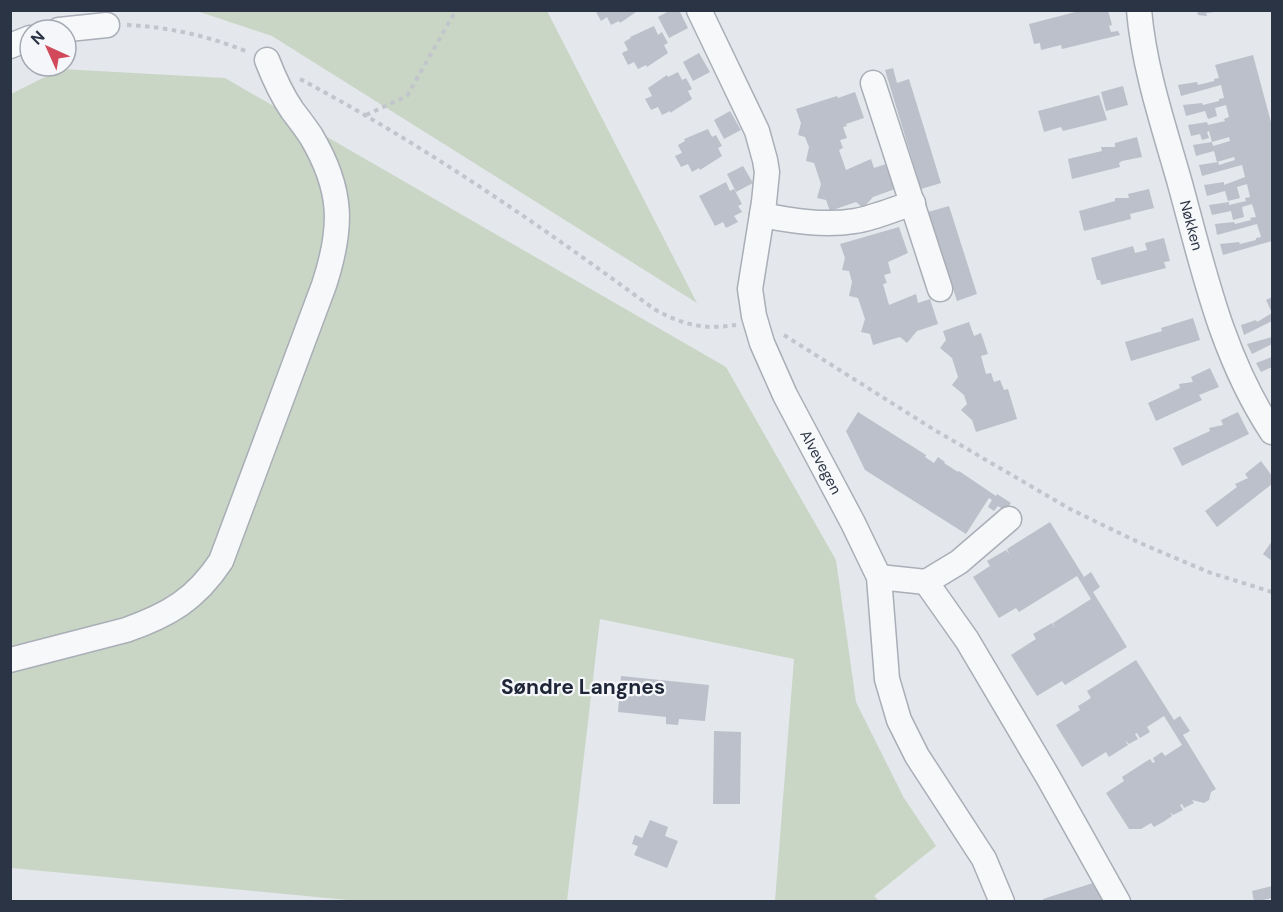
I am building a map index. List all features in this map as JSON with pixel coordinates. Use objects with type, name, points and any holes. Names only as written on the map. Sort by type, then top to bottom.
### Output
[{"type":"street","name":"Alvevegen","points":[[699,10],[762,146],[767,172],[750,289],[758,328],[782,389],[879,577],[887,679],[899,720],[917,756],[984,859],[1002,902]]},
{"type":"street","name":"Nøkken","points":[[1139,10],[1147,67],[1218,318],[1238,370],[1272,432]]},
{"type":"street","points":[[78,28],[107,25]]},
{"type":"street","points":[[10,660],[145,624],[192,596],[208,581],[221,561],[324,285],[337,239],[337,207],[334,188],[324,160],[309,133],[278,88],[267,60]]},
{"type":"street","points":[[873,82],[940,289]]},
{"type":"street","points":[[762,215],[829,224],[857,221],[913,203]]},
{"type":"street","points":[[879,577],[926,582],[959,562],[1009,519]]},
{"type":"street","points":[[926,582],[966,640],[1048,777],[1118,902]]},
{"type":"path","points":[[366,116],[407,96],[456,10]]},
{"type":"path","points":[[107,25],[145,26],[192,34],[229,44],[267,60]]},
{"type":"path","points":[[298,77],[468,178],[654,309],[674,320],[714,328],[736,325],[758,328],[783,335],[963,447],[1042,494],[1099,524],[1211,573],[1272,592]]},
{"type":"green space","points":[[197,11],[547,11],[697,303],[272,36]]},
{"type":"green space","points":[[78,70],[225,78],[726,367],[836,560],[856,702],[904,798],[936,846],[874,896],[879,901],[775,901],[794,659],[600,619],[567,901],[358,901],[11,868],[11,94],[43,78],[78,78]]},
{"type":"building","points":[[595,10],[639,10],[620,23],[619,21],[611,25],[607,17],[601,21]]},
{"type":"building","points":[[671,10],[679,10],[688,28],[669,38],[658,17]]},
{"type":"building","points":[[1083,10],[1108,10],[1112,25],[1109,26],[1111,32],[1118,31],[1120,35],[1062,49],[1061,45],[1041,50],[1040,43],[1034,44],[1029,24]]},
{"type":"building","points":[[1197,10],[1215,10],[1215,12],[1206,13],[1207,16],[1198,15]]},
{"type":"building","points":[[654,26],[658,35],[662,32],[668,43],[664,45],[668,53],[647,67],[646,65],[638,69],[634,62],[628,65],[622,53],[628,50],[624,42]]},
{"type":"building","points":[[699,53],[710,72],[693,81],[683,62]]},
{"type":"building","points":[[1253,55],[1272,126],[1272,241],[1223,255],[1220,244],[1239,242],[1240,244],[1261,237],[1257,224],[1217,235],[1215,224],[1234,222],[1235,224],[1256,217],[1252,204],[1242,207],[1244,217],[1233,220],[1231,211],[1212,215],[1209,205],[1229,202],[1229,205],[1246,201],[1245,198],[1250,197],[1247,184],[1237,187],[1240,198],[1228,201],[1225,191],[1207,196],[1204,185],[1224,182],[1224,185],[1245,177],[1242,165],[1202,176],[1199,165],[1218,162],[1219,165],[1235,160],[1234,157],[1217,162],[1214,151],[1196,156],[1193,145],[1212,142],[1209,131],[1207,132],[1209,138],[1202,140],[1200,134],[1191,136],[1188,125],[1207,122],[1208,125],[1225,121],[1224,119],[1229,117],[1226,105],[1215,108],[1217,116],[1208,119],[1205,111],[1186,116],[1183,105],[1202,103],[1203,105],[1219,101],[1224,98],[1221,85],[1181,96],[1178,85],[1197,82],[1198,85],[1214,81],[1219,78],[1215,65]],"holes":[[[1229,137],[1230,141],[1213,146],[1212,142]]]},
{"type":"building","points":[[893,68],[897,83],[909,79],[941,183],[921,189],[885,70]]},
{"type":"building","points":[[678,72],[682,80],[686,78],[692,89],[688,91],[692,99],[670,113],[670,111],[662,115],[658,107],[651,110],[645,99],[652,96],[648,88],[667,75],[668,77]]},
{"type":"building","points":[[1123,86],[1128,105],[1106,111],[1101,92]]},
{"type":"building","points":[[855,92],[864,118],[843,127],[847,138],[840,140],[843,148],[839,150],[846,170],[871,159],[874,168],[886,164],[895,189],[873,197],[863,208],[856,202],[830,211],[826,200],[817,198],[821,184],[814,163],[806,161],[809,147],[805,137],[798,135],[801,123],[796,109]]},
{"type":"building","points":[[1099,95],[1107,120],[1063,131],[1061,127],[1044,132],[1038,111]]},
{"type":"building","points":[[730,111],[741,130],[724,139],[714,120]]},
{"type":"building","points":[[708,129],[712,137],[716,135],[722,146],[718,148],[722,156],[700,170],[699,168],[692,172],[688,164],[681,167],[675,156],[682,153],[678,145],[685,141],[684,139]]},
{"type":"building","points":[[1137,137],[1142,157],[1122,161],[1119,163],[1120,167],[1072,179],[1068,159],[1102,151],[1101,147],[1115,147],[1115,143]]},
{"type":"building","points":[[743,166],[753,183],[736,192],[727,174]]},
{"type":"building","points":[[726,182],[730,191],[734,189],[742,204],[738,206],[742,212],[734,216],[738,222],[726,228],[723,222],[715,226],[699,196]]},
{"type":"building","points":[[1149,189],[1154,208],[1130,214],[1131,219],[1084,231],[1079,211],[1115,201],[1115,198],[1129,198],[1128,194]]},
{"type":"building","points":[[949,206],[977,294],[957,301],[928,212]]},
{"type":"building","points":[[899,227],[908,253],[888,262],[891,273],[884,275],[887,283],[883,284],[889,305],[916,294],[918,303],[930,299],[938,324],[917,331],[907,343],[900,337],[873,345],[870,334],[861,332],[865,319],[858,298],[849,296],[852,282],[849,271],[842,270],[845,258],[840,244]]},
{"type":"building","points":[[1164,238],[1170,261],[1164,262],[1166,268],[1101,285],[1100,280],[1097,280],[1091,258],[1133,246],[1135,253],[1147,250],[1145,243]]},
{"type":"building","points":[[1272,297],[1272,313],[1266,300]]},
{"type":"building","points":[[1272,313],[1272,321],[1244,335],[1241,325],[1256,320],[1257,322]]},
{"type":"building","points":[[1193,318],[1200,340],[1131,361],[1125,342],[1162,331],[1161,328]]},
{"type":"building","points":[[969,322],[974,336],[981,333],[988,354],[981,356],[986,374],[991,373],[994,382],[1000,380],[1004,390],[1008,389],[1017,419],[976,432],[972,420],[961,410],[967,404],[964,395],[952,385],[958,377],[952,358],[940,348],[946,340],[943,331]]},
{"type":"building","points":[[1272,337],[1272,344],[1252,354],[1247,344]]},
{"type":"building","points":[[1272,357],[1272,367],[1261,372],[1256,363]]},
{"type":"building","points":[[1210,368],[1219,387],[1199,395],[1202,400],[1156,421],[1148,403],[1180,388],[1179,384],[1193,382],[1191,377]]},
{"type":"building","points":[[858,412],[926,455],[925,457],[934,463],[938,457],[996,496],[997,494],[1011,503],[1005,511],[998,506],[994,511],[988,507],[992,500],[989,498],[966,534],[865,470],[846,431]]},
{"type":"building","points":[[1238,412],[1249,434],[1182,466],[1173,448],[1210,431],[1209,428],[1223,425],[1221,420]]},
{"type":"building","points":[[1261,461],[1272,476],[1272,484],[1217,527],[1205,511],[1237,487],[1235,484],[1248,478],[1245,474]]},
{"type":"building","points":[[1050,522],[1084,577],[1091,572],[1100,587],[1093,592],[1127,647],[1065,685],[1062,681],[1037,696],[1011,655],[1036,639],[1033,634],[1052,623],[1055,628],[1053,623],[1091,599],[1077,576],[1019,612],[1016,608],[999,618],[973,577],[990,566],[987,561],[1006,550],[1009,554],[1007,549]]},
{"type":"building","points":[[1272,541],[1272,561],[1263,554]]},
{"type":"building","points":[[1136,660],[1174,720],[1180,716],[1190,731],[1183,735],[1216,789],[1211,792],[1209,800],[1204,803],[1192,800],[1194,803],[1184,808],[1182,804],[1180,805],[1183,810],[1173,815],[1170,812],[1172,816],[1154,827],[1151,823],[1141,829],[1129,829],[1106,793],[1124,781],[1122,777],[1150,759],[1153,763],[1155,762],[1153,758],[1162,752],[1165,756],[1182,745],[1164,716],[1147,727],[1150,732],[1140,738],[1137,733],[1135,734],[1138,739],[1129,744],[1125,740],[1128,745],[1109,757],[1106,752],[1082,767],[1056,725],[1080,710],[1078,706],[1091,698],[1087,691]]},
{"type":"building","points":[[621,676],[709,685],[705,721],[679,719],[678,725],[666,724],[666,717],[618,712]]},
{"type":"building","points":[[714,731],[741,732],[740,804],[713,804]]},
{"type":"building","points":[[650,820],[668,827],[665,836],[678,841],[667,868],[634,855],[638,846],[632,844],[635,835],[642,838]]},
{"type":"building","points":[[1096,882],[1103,900],[1044,902],[1043,899]]},
{"type":"building","points":[[1272,886],[1272,898],[1254,902],[1252,891]]},
{"type":"district","name":"Søndre Langnes","points":[[583,687]]}]
